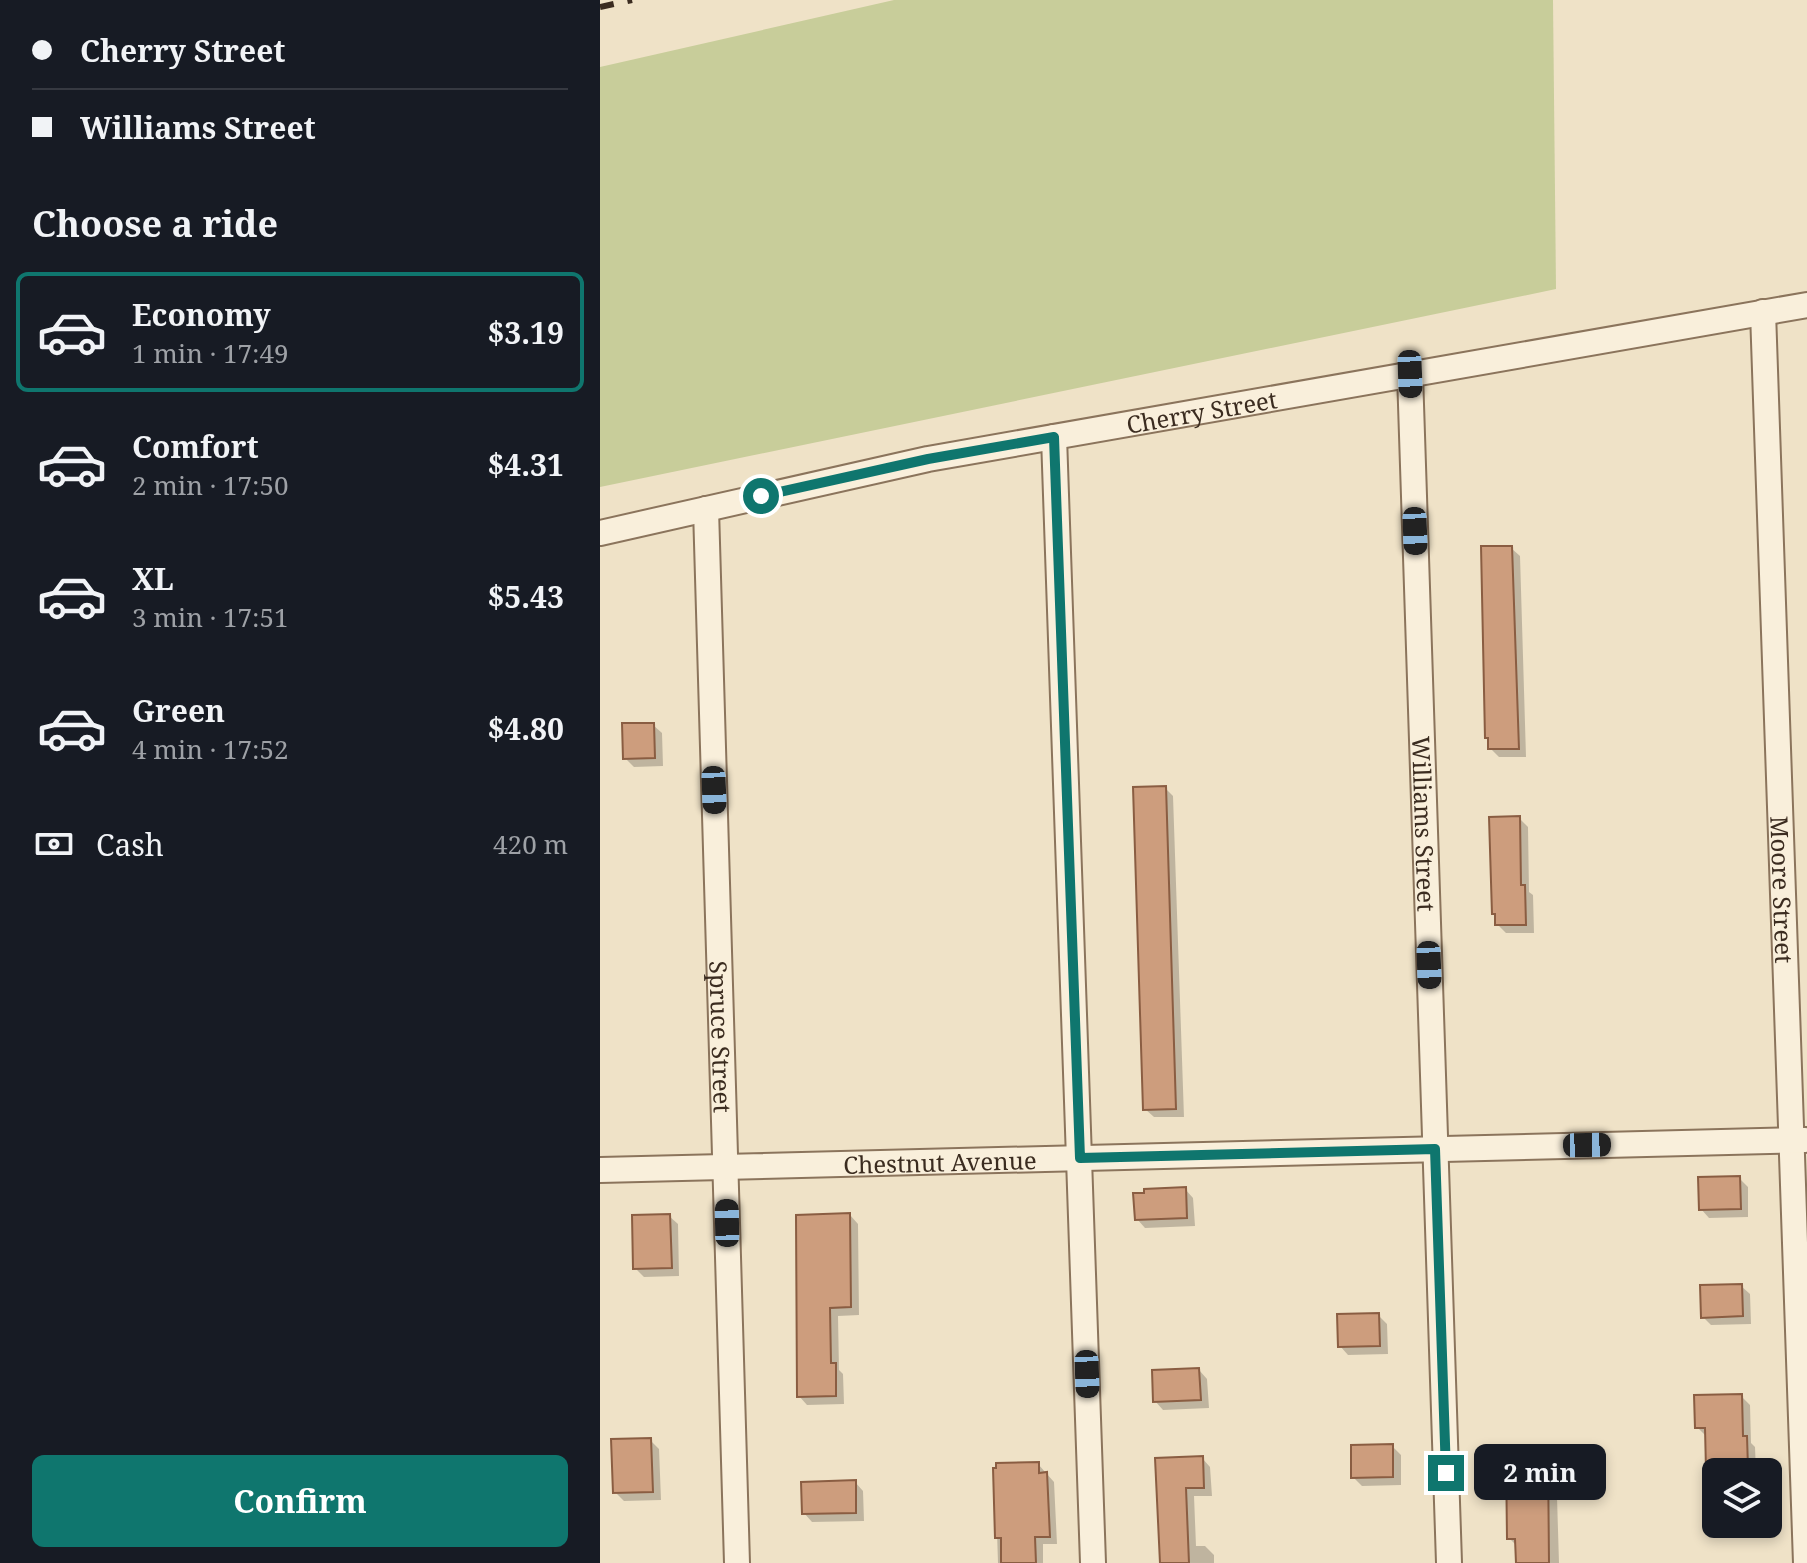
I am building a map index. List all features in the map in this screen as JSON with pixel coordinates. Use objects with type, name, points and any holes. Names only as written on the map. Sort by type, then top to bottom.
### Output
[{"type":"street","name":"Cherry Street","points":[[600,533],[928,459],[1807,305]]},
{"type":"street","name":"Moore Street","points":[[1763,312],[1799,1140],[1806,1563]]},
{"type":"street","name":"Williams Street","points":[[1410,374],[1449,1563]]},
{"type":"street","points":[[1054,437],[1093,1563]]},
{"type":"street","name":"Spruce Street","points":[[706,509],[737,1563]]},
{"type":"street","name":"Chestnut Avenue","points":[[600,1170],[1799,1140]]},
{"type":"green space","points":[[894,0],[1553,0],[1556,289],[600,487],[600,67]]},
{"type":"building","points":[[1481,546],[1512,546],[1519,749],[1488,749],[1488,738],[1485,738]]},
{"type":"building","points":[[622,723],[654,723],[655,758],[623,759]]},
{"type":"building","points":[[1166,786],[1176,1109],[1143,1110],[1133,787]]},
{"type":"building","points":[[1520,816],[1521,885],[1525,885],[1526,925],[1495,925],[1489,817]]},
{"type":"building","points":[[1740,1176],[1741,1209],[1699,1210],[1698,1177]]},
{"type":"building","points":[[1186,1187],[1187,1218],[1135,1220],[1133,1193],[1144,1193],[1144,1189]]},
{"type":"building","points":[[850,1213],[851,1307],[830,1308],[831,1363],[836,1363],[836,1396],[797,1397],[796,1215]]},
{"type":"building","points":[[670,1214],[672,1268],[633,1269],[632,1215]]},
{"type":"building","points":[[1742,1284],[1743,1316],[1701,1318],[1700,1285]]},
{"type":"building","points":[[1379,1313],[1380,1346],[1338,1347],[1337,1314]]},
{"type":"building","points":[[1199,1368],[1201,1400],[1153,1402],[1152,1370]]},
{"type":"building","points":[[1742,1394],[1743,1436],[1747,1436],[1748,1458],[1706,1458],[1705,1428],[1695,1428],[1694,1395]]},
{"type":"building","points":[[651,1438],[653,1492],[613,1493],[611,1439]]},
{"type":"building","points":[[1393,1444],[1393,1477],[1351,1478],[1351,1445]]},
{"type":"building","points":[[1548,1452],[1549,1563],[1516,1563],[1515,1539],[1507,1539],[1506,1454]]},
{"type":"building","points":[[1203,1456],[1204,1488],[1186,1488],[1189,1563],[1160,1563],[1155,1458]]},
{"type":"building","points":[[1039,1462],[1039,1473],[1047,1472],[1050,1537],[1035,1537],[1036,1563],[1001,1563],[1001,1538],[995,1538],[993,1468],[996,1468],[996,1463]]},
{"type":"building","points":[[856,1480],[856,1513],[802,1514],[801,1482]]},
{"type":"railway","points":[[600,7],[632,0]]},
{"type":"route","points":[[761,496],[928,459],[1054,437],[1080,1158],[1435,1149],[1446,1473]]}]
